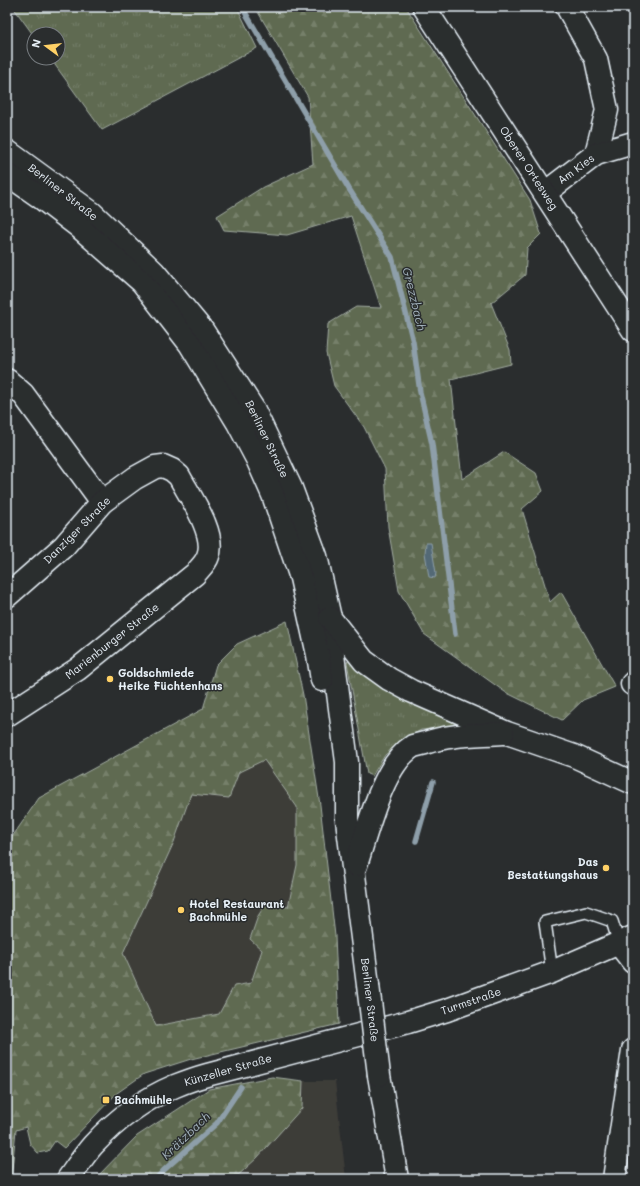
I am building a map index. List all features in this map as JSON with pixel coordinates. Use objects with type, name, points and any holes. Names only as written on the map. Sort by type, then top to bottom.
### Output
[{"type":"main road","name":"Oberer Ortesweg","points":[[424,7],[633,330]]},
{"type":"main road","points":[[567,7],[596,59],[607,110],[596,154]]},
{"type":"main road","name":"Am Kies","points":[[545,193],[596,154],[633,143]]},
{"type":"main road","name":"Berliner Straße","points":[[7,151],[92,213],[154,272],[203,331],[254,410],[291,488],[316,556],[330,618],[333,655],[347,762],[347,820],[353,872],[379,1074],[397,1179]]},
{"type":"main road","name":"Berliner Straße","points":[[7,174],[78,226],[142,282],[190,344],[242,430],[257,458],[273,495],[301,578],[318,655],[334,766],[347,820]]},
{"type":"main road","points":[[7,380],[23,394],[102,502]]},
{"type":"main road","name":"Danziger Straße","points":[[7,596],[64,546],[102,502],[135,478],[155,467],[163,466],[172,470],[179,476],[206,525],[210,540],[208,556]]},
{"type":"main road","name":"Marienburger Straße","points":[[7,715],[78,669],[195,574],[208,556]]},
{"type":"main road","points":[[330,618],[364,661],[389,679],[411,691],[507,733],[574,756],[632,783]]},
{"type":"main road","points":[[353,872],[376,804],[386,780],[397,761],[413,746],[438,738],[507,733]]},
{"type":"main road","points":[[629,939],[633,962]]},
{"type":"main road","name":"Turmstraße","points":[[304,1049],[408,1022],[447,1010],[552,972],[629,939]]},
{"type":"main road","name":"Künzeller Straße","points":[[69,1178],[92,1146],[105,1132],[133,1109],[154,1097],[175,1086],[206,1075],[304,1049]]},
{"type":"main road","points":[[614,1179],[632,1058]]},
{"type":"lane","points":[[552,972],[545,922],[586,912],[612,921],[629,939]]},
{"type":"shaded area","points":[[264,760],[297,807],[297,865],[288,908],[265,905],[258,916],[250,938],[262,950],[251,983],[234,986],[219,1014],[156,1026],[123,953],[174,843],[191,793],[229,798],[239,772]]},
{"type":"shaded area","points":[[303,1081],[335,1081],[346,1179],[234,1179],[257,1158],[302,1108]]},
{"type":"green space","points":[[13,7],[237,7],[257,48],[102,130],[56,66],[66,66],[66,26],[27,26]]},
{"type":"green space","points":[[255,7],[406,7],[530,200],[541,234],[527,248],[525,275],[491,303],[510,350],[511,364],[451,379],[462,479],[504,452],[536,473],[543,491],[522,509],[550,602],[561,592],[615,687],[583,700],[562,720],[505,692],[424,634],[399,591],[388,527],[385,469],[364,427],[334,386],[326,353],[328,324],[356,307],[381,308],[351,216],[287,235],[224,230],[217,216],[263,187],[313,164],[308,97]]},
{"type":"green space","points":[[287,621],[303,695],[320,805],[335,936],[339,1024],[191,1059],[144,1074],[117,1093],[64,1148],[55,1141],[48,1151],[38,1153],[30,1144],[26,1127],[16,1130],[11,1179],[7,1179],[7,852],[10,840],[39,798],[203,709],[216,665],[237,644]],"holes":[[[264,760],[297,807],[297,865],[288,907],[265,905],[258,916],[250,939],[262,950],[251,983],[234,986],[219,1014],[156,1026],[123,953],[174,842],[191,794],[229,798],[239,772]]]},
{"type":"green space","points":[[351,659],[462,722],[461,726],[421,730],[403,740],[385,755],[372,776],[367,774],[347,662]]},
{"type":"green space","points":[[272,1077],[303,1081],[302,1108],[257,1158],[234,1179],[95,1179],[137,1136],[209,1089]]},
{"type":"water","points":[[426,543],[431,543],[436,573],[435,578],[429,577],[425,553]]},
{"type":"waterway","name":"Grezzbach","points":[[242,7],[349,189],[392,257],[413,342],[420,392],[432,444],[455,634]]},
{"type":"waterway","name":"Krätzbach","points":[[416,841],[433,782]]},
{"type":"waterway","name":"Krätzbach","points":[[156,1179],[164,1170],[217,1123],[241,1087]]},
{"type":"place","name":"Goldschmiede Heike Füchtenhans","points":[[110,679]]},
{"type":"place","name":"Das Bestattungshaus","points":[[606,868]]},
{"type":"place","name":"Hotel Restaurant Bachmühle","points":[[181,910]]},
{"type":"place","name":"Bachmühle","points":[[106,1100]]}]
